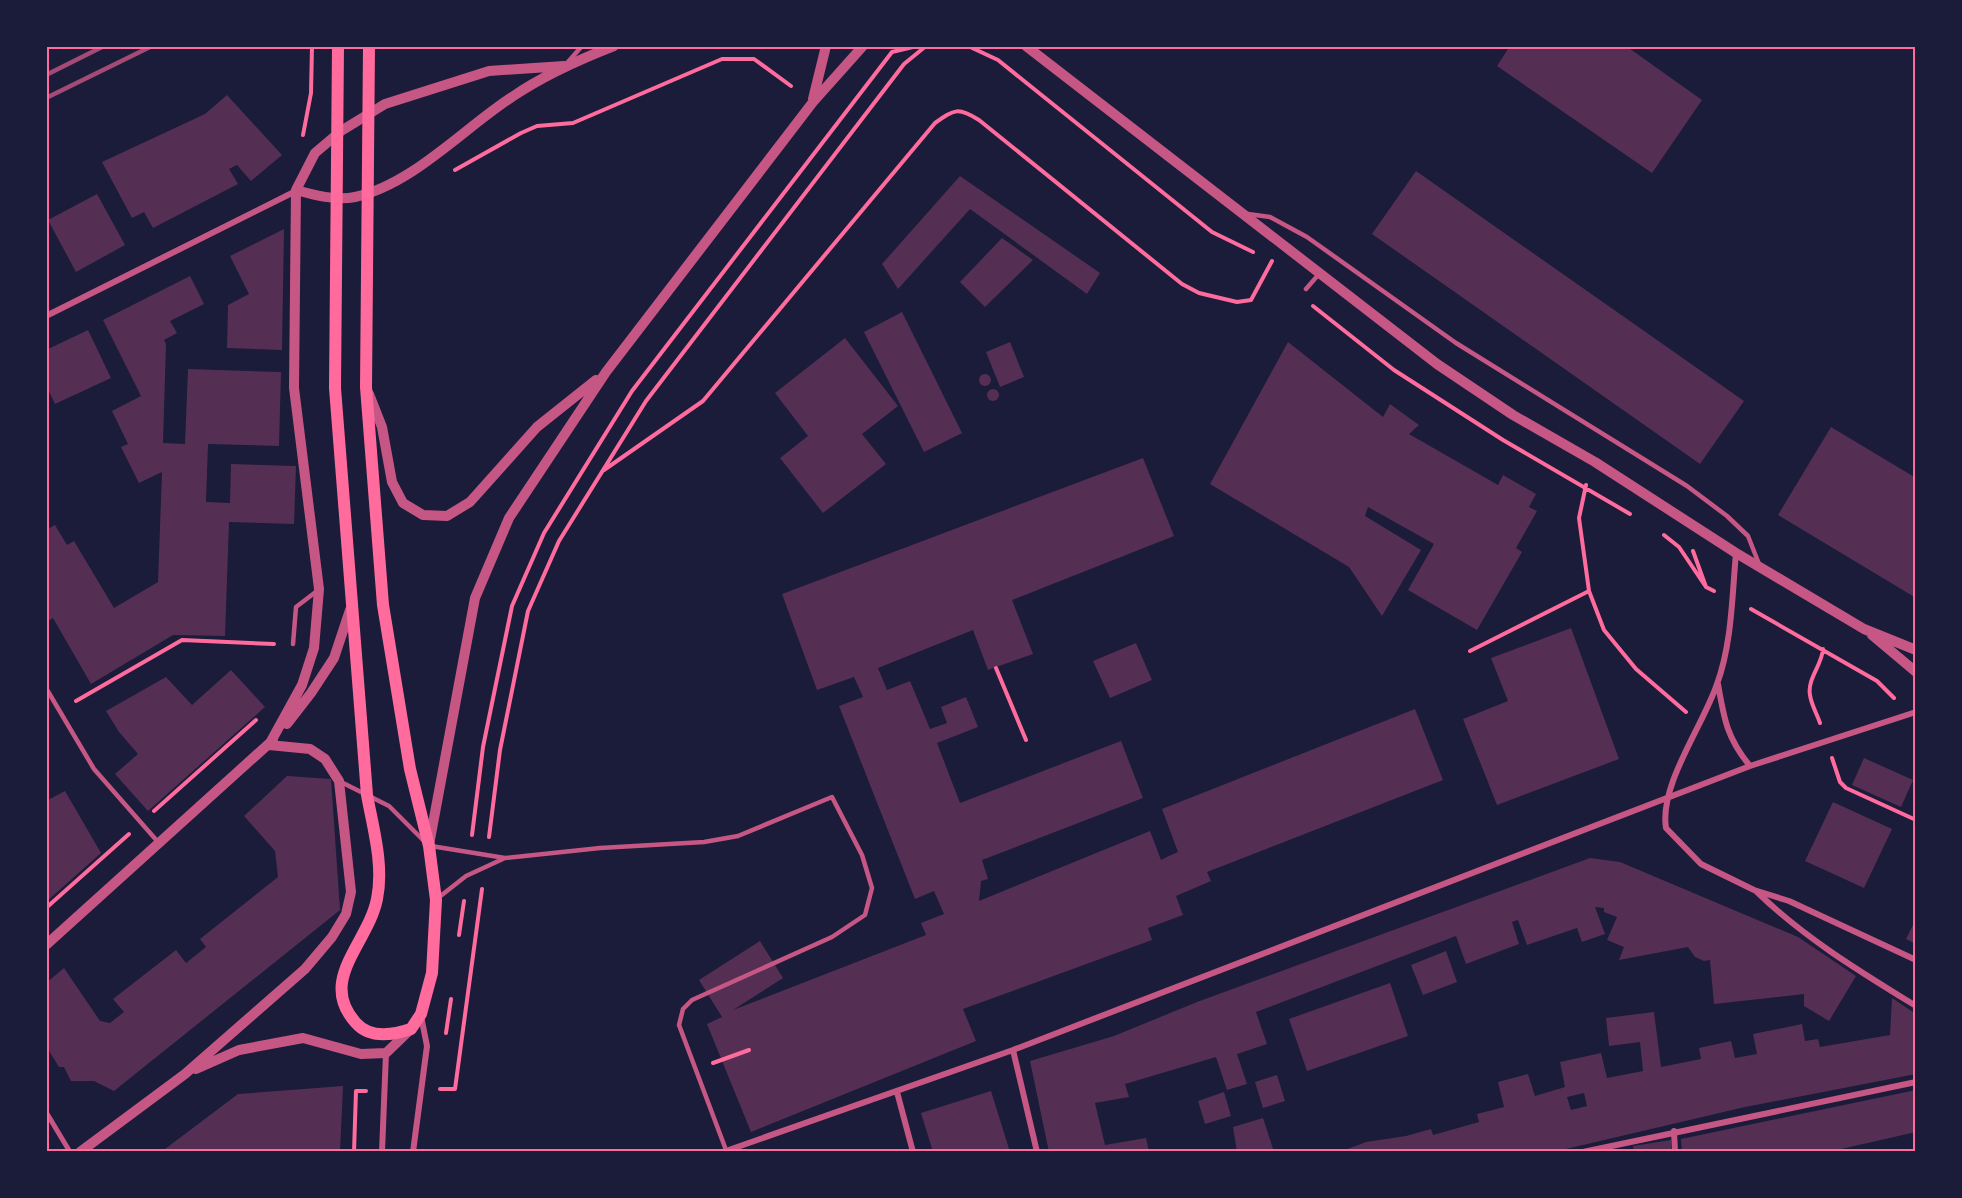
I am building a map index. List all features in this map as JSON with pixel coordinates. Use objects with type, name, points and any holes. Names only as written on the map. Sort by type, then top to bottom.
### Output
[{"type":"main road","points":[[338,46],[335,388],[350,610],[367,795],[379,855],[378,897],[370,925],[343,972],[339,993],[345,1009],[358,1025],[375,1034],[393,1035],[411,1029],[421,1014],[432,973],[436,900],[429,846],[410,769],[383,605],[366,387],[369,46]]},
{"type":"street","points":[[46,316],[296,190],[321,196],[354,198],[386,186],[414,169],[512,97],[564,66],[614,46]]},
{"type":"street","points":[[813,102],[826,46]]},
{"type":"street","points":[[429,846],[475,598],[509,518],[606,372],[813,102],[863,46]]},
{"type":"street","points":[[1026,46],[1401,339],[1484,396],[1595,462],[1736,553],[1864,629],[1916,672]]},
{"type":"street","points":[[269,745],[302,686],[314,648],[319,589],[294,388],[296,190],[315,153],[341,130],[385,104],[489,71],[564,66]]},
{"type":"street","points":[[366,387],[382,427],[392,482],[404,503],[423,515],[447,516],[470,502],[537,428],[606,372]]},
{"type":"street","points":[[1736,553],[1729,632],[1718,683],[1665,799],[1666,828],[1701,864],[1740,884],[1789,901],[1916,960]]},
{"type":"street","points":[[46,945],[269,745],[311,693],[334,658],[350,610]]},
{"type":"street","points":[[1864,629],[1916,650]]},
{"type":"street","points":[[1718,683],[1725,726],[1734,746],[1750,766]]},
{"type":"street","points":[[724,1151],[1013,1050],[1750,766],[1916,712]]},
{"type":"street","points":[[80,1152],[185,1074],[305,969],[332,937],[346,914],[351,892],[339,782],[325,759],[310,749],[269,745]]},
{"type":"street","points":[[1754,890],[1781,916],[1842,960],[1916,1006]]},
{"type":"street","points":[[413,1152],[427,1046],[421,1014]]},
{"type":"street","points":[[185,1074],[238,1050],[303,1038],[361,1054],[386,1053],[411,1029]]},
{"type":"street","points":[[1013,1050],[1037,1152]]},
{"type":"street","points":[[382,1152],[386,1053]]},
{"type":"street","points":[[1583,1152],[1674,1131],[1916,1082]]},
{"type":"street","points":[[897,1092],[913,1152]]},
{"type":"street","points":[[46,1112],[70,1152]]},
{"type":"street","points":[[1674,1131],[1675,1152]]},
{"type":"lane","points":[[564,66],[582,46]]},
{"type":"lane","points":[[1238,213],[1269,217],[1307,237],[1456,344],[1687,486],[1727,516],[1748,536],[1760,566]]},
{"type":"lane","points":[[1306,289],[1319,274]]},
{"type":"lane","points":[[293,644],[296,607],[319,589]]},
{"type":"lane","points":[[46,688],[94,769],[140,824],[160,844]]},
{"type":"lane","points":[[339,782],[389,806],[429,846],[505,858],[600,848],[704,842],[738,836],[832,797],[862,855],[872,888],[865,915],[831,937],[692,1000],[683,1009],[679,1025],[724,1151]]},
{"type":"lane","points":[[436,900],[466,876],[505,858]]},
{"type":"path","points":[[311,93],[312,46]]},
{"type":"path","points":[[472,837],[483,747],[512,606],[544,533],[639,382],[892,52],[917,46]]},
{"type":"path","points":[[488,842],[500,750],[528,611],[559,541],[646,401],[904,64],[926,46]]},
{"type":"path","points":[[968,46],[998,60],[1212,232],[1272,261],[1306,289]]},
{"type":"path","points":[[445,176],[529,130],[573,123],[722,59],[754,59],[791,86]]},
{"type":"path","points":[[603,471],[702,401],[935,123],[951,112],[964,110],[979,120],[1128,242],[1182,284],[1199,293],[1237,303],[1251,300],[1272,261]]},
{"type":"path","points":[[1587,482],[1579,518],[1589,591],[1604,630],[1636,669],[1700,723]]},
{"type":"path","points":[[1470,651],[1589,591]]},
{"type":"path","points":[[1759,613],[1877,681]]},
{"type":"path","points":[[60,711],[182,640],[293,644]]},
{"type":"path","points":[[1819,720],[1809,694],[1812,679],[1822,661],[1823,649]]},
{"type":"path","points":[[996,668],[1026,740]]},
{"type":"path","points":[[46,908],[261,716]]},
{"type":"path","points":[[1834,762],[1840,782],[1846,788],[1916,820]]},
{"type":"path","points":[[455,1089],[483,883]]},
{"type":"path","points":[[695,1068],[749,1050]]},
{"type":"path","points":[[354,1152],[356,1091]]},
{"type":"building","points":[[1510,46],[1626,46],[1702,100],[1652,173],[1497,66]]},
{"type":"building","points":[[227,95],[282,155],[251,181],[237,165],[229,169],[238,184],[153,228],[144,212],[132,218],[102,162],[205,114]]},
{"type":"building","points":[[1416,171],[1744,401],[1700,464],[1372,234]]},
{"type":"building","points":[[960,176],[1100,273],[1087,294],[970,209],[898,289],[882,264]]},
{"type":"building","points":[[97,194],[125,245],[76,272],[48,220]]},
{"type":"building","points":[[284,229],[282,350],[227,348],[228,305],[249,294],[230,256]]},
{"type":"building","points":[[1002,238],[1033,260],[985,307],[960,282]]},
{"type":"building","points":[[190,276],[204,304],[170,321],[177,333],[164,340],[166,344],[163,443],[185,444],[188,369],[281,372],[279,446],[208,444],[206,502],[230,503],[231,464],[296,466],[294,524],[229,522],[225,636],[173,635],[91,684],[53,618],[46,622],[46,530],[55,525],[67,545],[74,541],[114,608],[158,582],[162,472],[139,483],[121,447],[128,444],[112,411],[141,396],[103,320]]},
{"type":"building","points":[[902,312],[962,433],[924,452],[864,332]]},
{"type":"building","points":[[88,330],[111,378],[55,404],[46,385],[46,350]]},
{"type":"building","points":[[845,338],[898,406],[862,434],[886,464],[823,513],[780,458],[808,436],[775,393]]},
{"type":"building","points":[[1010,342],[1024,377],[1000,387],[986,352]]},
{"type":"building","points":[[1288,342],[1383,417],[1390,404],[1419,425],[1409,434],[1498,485],[1503,475],[1536,494],[1529,507],[1537,511],[1516,548],[1522,552],[1477,630],[1408,590],[1434,544],[1368,507],[1365,516],[1421,550],[1382,616],[1349,567],[1210,484]]},
{"type":"building","points":[[987,374],[991,380],[987,386],[983,386],[979,378]]},
{"type":"building","points":[[995,389],[999,395],[995,401],[991,401],[987,393]]},
{"type":"building","points":[[1831,427],[1916,478],[1916,598],[1778,515]]},
{"type":"building","points":[[1143,458],[1174,536],[1012,600],[1033,654],[988,670],[973,630],[878,668],[887,690],[910,681],[930,729],[947,723],[941,707],[966,697],[978,727],[937,743],[960,803],[1121,741],[1143,798],[982,860],[988,879],[981,881],[979,901],[1150,831],[1161,860],[1178,852],[1162,809],[1415,709],[1443,780],[1207,872],[1211,881],[1176,896],[1183,915],[1148,928],[1152,940],[963,1009],[976,1041],[751,1132],[707,1024],[722,1017],[699,980],[760,941],[783,978],[733,1010],[926,935],[921,923],[944,914],[934,891],[915,899],[839,706],[863,697],[854,677],[817,690],[782,594]]},
{"type":"building","points":[[1571,628],[1619,759],[1497,805],[1463,719],[1508,701],[1491,658]]},
{"type":"building","points":[[1136,643],[1152,680],[1110,698],[1093,661]]},
{"type":"building","points":[[231,670],[265,707],[148,811],[115,774],[138,754],[119,732],[106,711],[166,677],[192,705]]},
{"type":"building","points":[[1864,758],[1913,780],[1901,807],[1852,785]]},
{"type":"building","points":[[287,776],[331,779],[340,910],[114,1091],[94,1081],[71,1081],[64,1067],[59,1067],[46,1046],[46,983],[64,968],[100,1021],[110,1023],[124,1012],[113,999],[176,950],[186,963],[206,947],[200,939],[278,877],[275,851],[244,816]]},
{"type":"building","points":[[65,791],[101,853],[46,902],[46,801]]},
{"type":"building","points":[[1833,802],[1892,829],[1864,888],[1805,861]]},
{"type":"building","points":[[1590,858],[1620,862],[1798,937],[1856,976],[1829,1021],[1804,1006],[1804,994],[1714,1004],[1710,960],[1704,961],[1695,957],[1688,947],[1619,960],[1624,947],[1607,940],[1617,917],[1604,912],[1604,908],[1595,907],[1605,934],[1582,942],[1577,928],[1527,945],[1518,920],[1512,922],[1519,944],[1466,964],[1456,936],[1256,1012],[1267,1044],[1237,1054],[1247,1084],[1227,1090],[1216,1057],[1125,1084],[1129,1097],[1095,1103],[1105,1145],[1146,1138],[1149,1152],[1049,1152],[1030,1061],[1114,1036],[1197,1002]]},
{"type":"building","points":[[1916,919],[1916,944],[1906,939]]},
{"type":"building","points":[[1446,951],[1457,982],[1423,995],[1411,965]]},
{"type":"building","points":[[1390,983],[1408,1036],[1307,1071],[1289,1019]]},
{"type":"building","points":[[1892,998],[1916,1014],[1916,1074],[1745,1107],[1553,1152],[1340,1152],[1366,1142],[1406,1136],[1431,1129],[1433,1135],[1479,1122],[1477,1114],[1504,1107],[1498,1082],[1528,1074],[1535,1096],[1565,1087],[1560,1062],[1601,1053],[1607,1078],[1643,1071],[1640,1042],[1609,1046],[1606,1018],[1654,1012],[1661,1067],[1701,1059],[1699,1048],[1731,1041],[1735,1058],[1757,1054],[1753,1034],[1802,1024],[1805,1041],[1818,1039],[1820,1047],[1890,1035]],"holes":[[[1584,1093],[1587,1106],[1571,1110],[1567,1097]]]},
{"type":"building","points":[[1277,1075],[1285,1101],[1263,1108],[1255,1082]]},
{"type":"building","points":[[343,1086],[340,1152],[161,1152],[238,1094]]},
{"type":"building","points":[[1916,1090],[1916,1132],[1828,1152],[1682,1152],[1681,1139]]},
{"type":"building","points":[[991,1091],[1010,1152],[933,1152],[921,1113]]},
{"type":"building","points":[[1224,1092],[1231,1116],[1205,1124],[1198,1101]]},
{"type":"building","points":[[1263,1118],[1274,1152],[1237,1152],[1233,1127]]},
{"type":"building","points":[[1671,1140],[1671,1152],[1634,1152],[1633,1146]]},
{"type":"railway","points":[[46,75],[104,46]]},
{"type":"railway","points":[[46,98],[152,46]]}]
